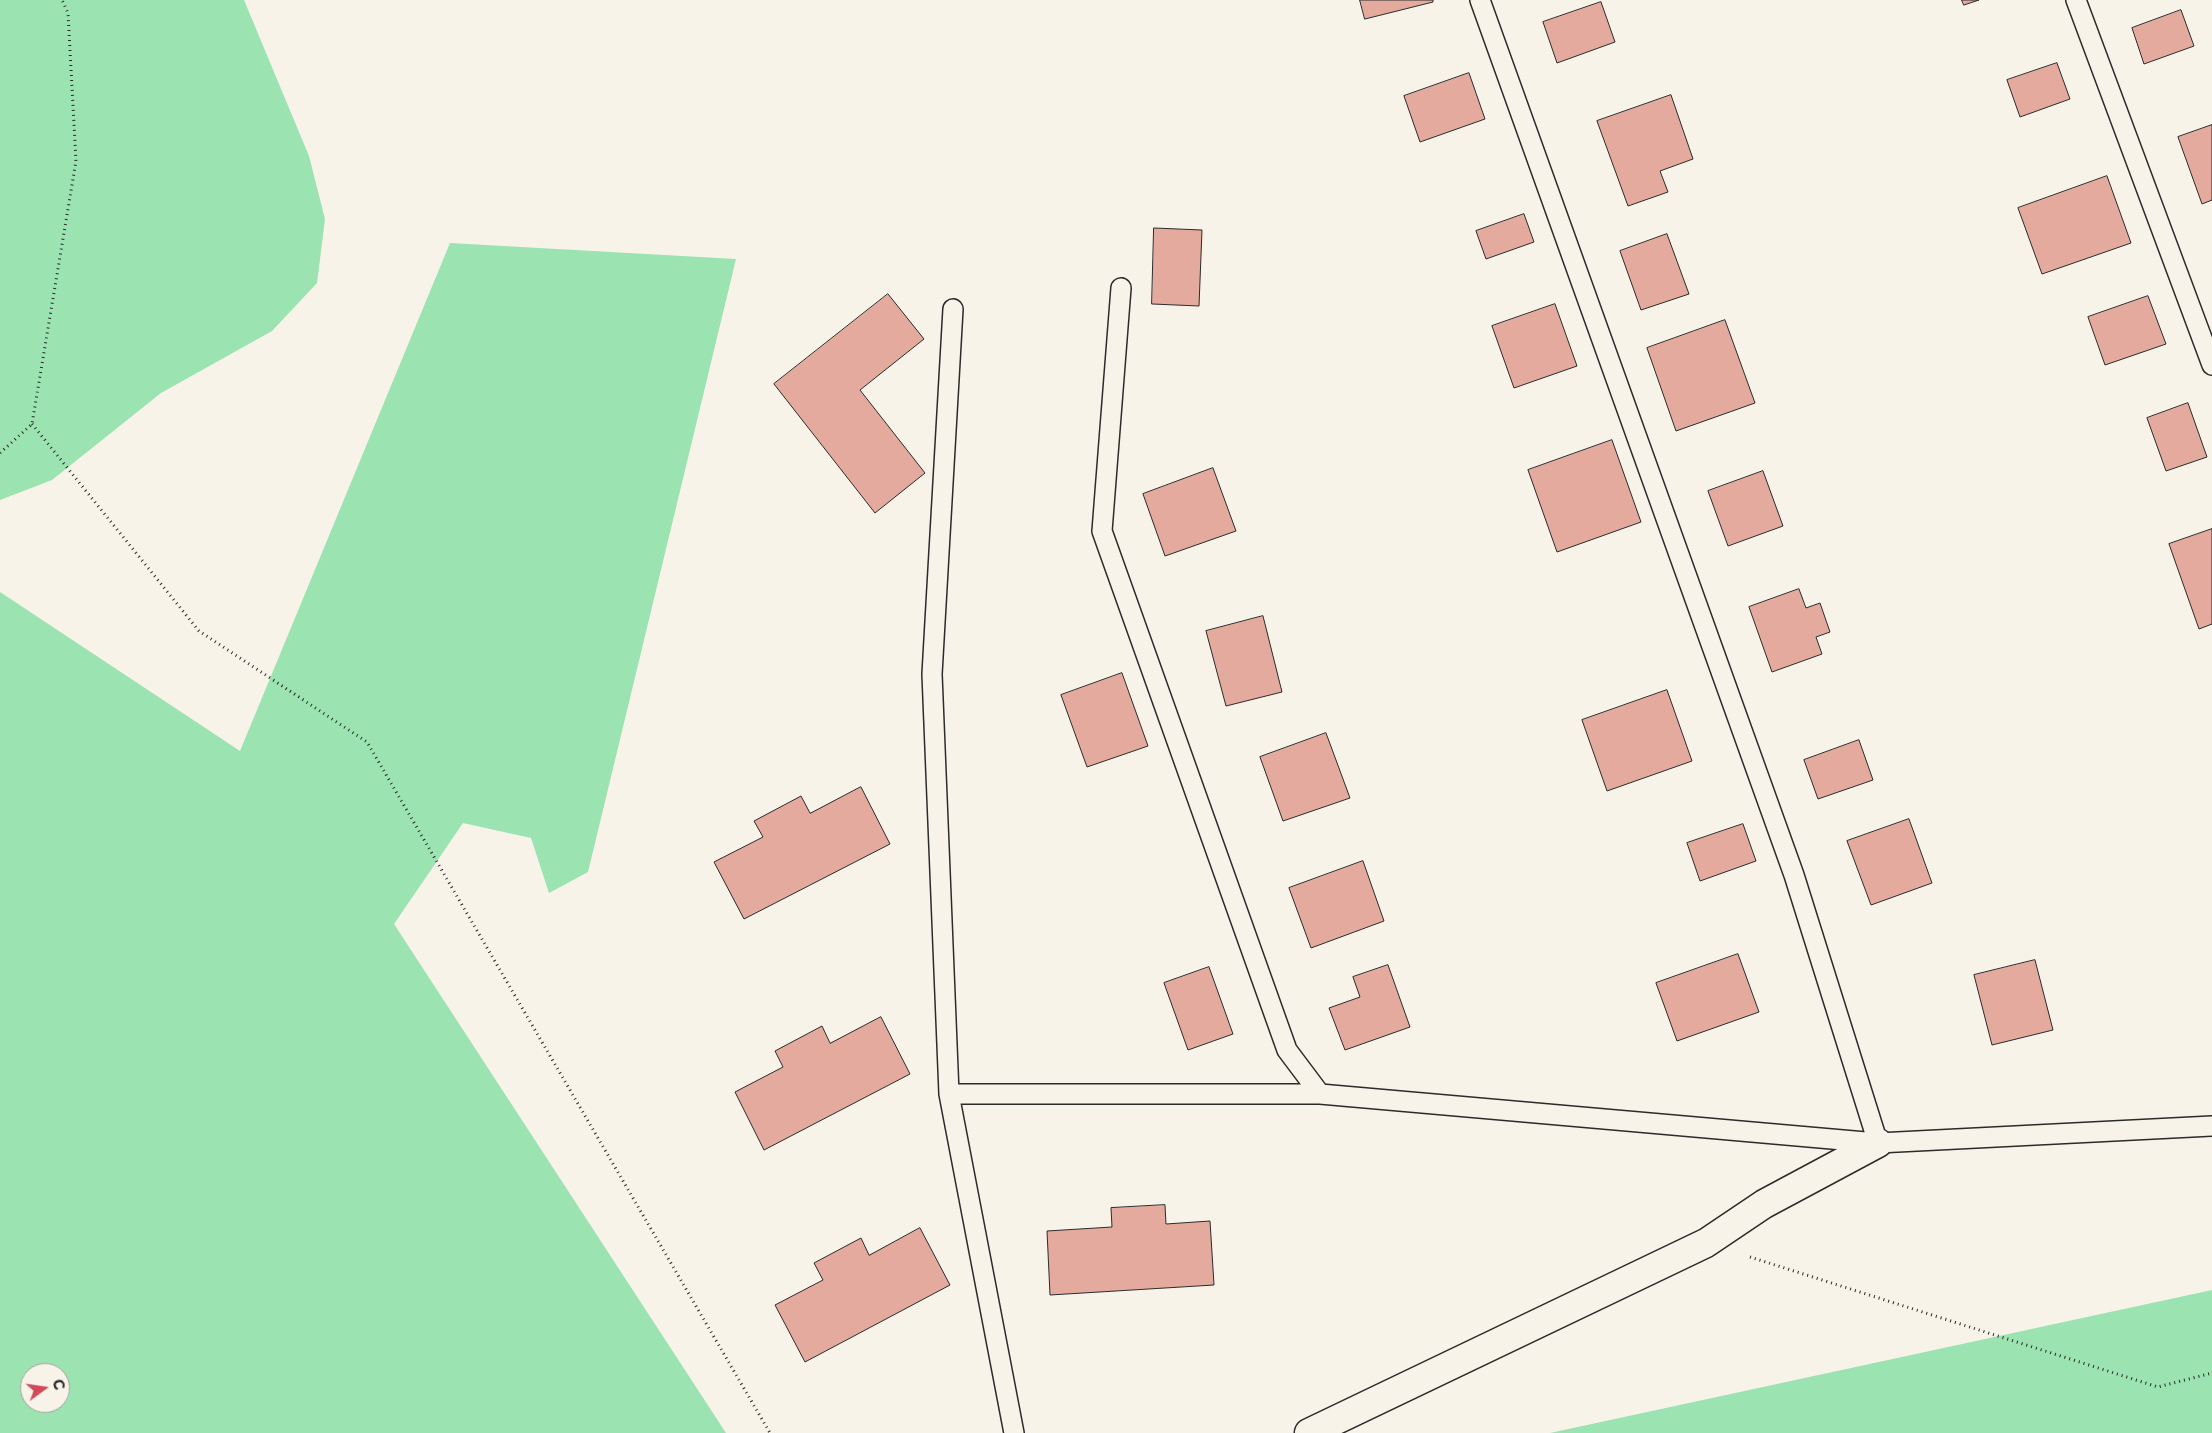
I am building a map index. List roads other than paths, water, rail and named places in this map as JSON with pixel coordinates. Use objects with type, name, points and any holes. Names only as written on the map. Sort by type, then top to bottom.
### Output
[{"type":"street","points":[[1308,1433],[1706,1243],[1764,1204],[1878,1143]]},
{"type":"lane","points":[[1480,0],[1794,875],[1878,1143]]},
{"type":"lane","points":[[2076,0],[2212,365]]},
{"type":"lane","points":[[1121,288],[1102,531],[1287,1050],[1320,1094]]},
{"type":"lane","points":[[953,309],[932,674],[949,1094],[1014,1433]]},
{"type":"lane","points":[[949,1094],[1320,1094],[1878,1143],[2212,1126]]}]
